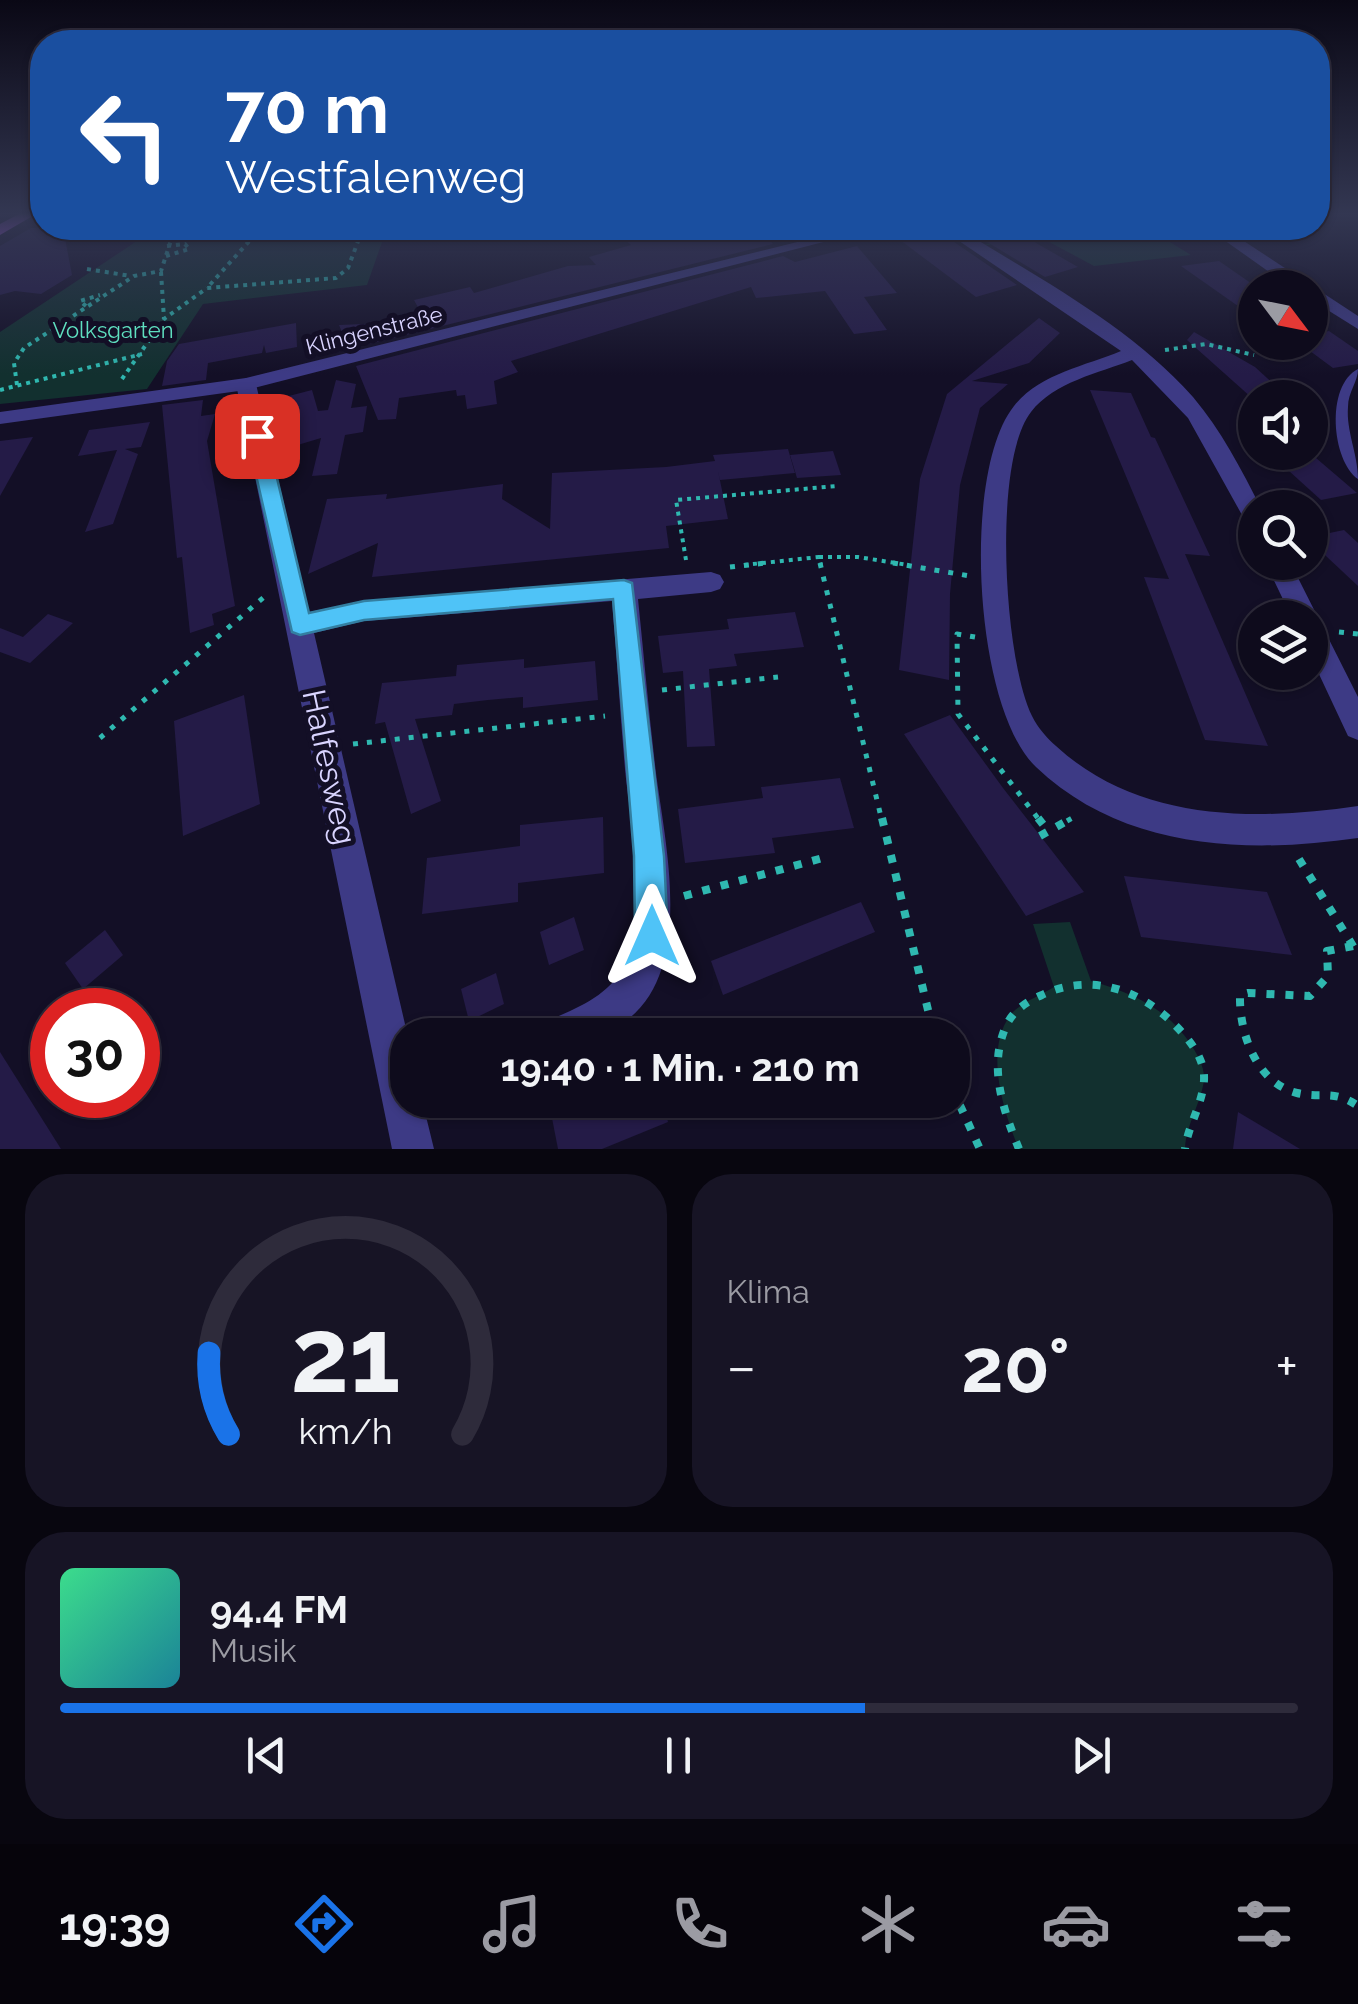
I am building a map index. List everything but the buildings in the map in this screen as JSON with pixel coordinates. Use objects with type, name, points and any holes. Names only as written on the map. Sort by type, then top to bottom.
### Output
[{"type":"street","name":"Klingenstraße","points":[[0,418],[246,384],[712,268]]},
{"type":"street","points":[[1008,268],[1137,355],[1165,379],[1212,437],[1240,490]]},
{"type":"street","points":[[1328,304],[1358,324]]},
{"type":"street","points":[[1137,355],[1048,390],[1028,404],[1016,419],[1004,462],[996,530],[1001,640],[1019,720],[1041,752],[1070,776],[1133,810],[1178,826],[1242,833],[1358,822]]},
{"type":"street","name":"Halfesweg","points":[[246,384],[390,1032]]},
{"type":"street","points":[[300,625],[364,611],[700,583]]},
{"type":"street","points":[[600,1018],[608,1015],[631,988],[649,948],[652,897],[624,590]]},
{"type":"street","points":[[1328,664],[1358,727]]},
{"type":"street","name":"Halfesweg","points":[[409,1118],[414,1149]]},
{"type":"lane","points":[[1358,372],[1349,380],[1341,415],[1344,444],[1358,474]]},
{"type":"path","points":[[162,268],[164,319]]},
{"type":"path","points":[[122,379],[164,319],[207,288],[225,268]]},
{"type":"path","points":[[207,288],[336,278],[348,268]]},
{"type":"path","points":[[88,269],[134,276],[161,271]]},
{"type":"path","points":[[17,386],[13,369],[17,356],[134,276]]},
{"type":"path","points":[[1137,355],[1206,344],[1238,351]]},
{"type":"path","points":[[0,390],[142,354]]},
{"type":"path","points":[[700,583],[676,500],[837,486]]},
{"type":"path","points":[[820,557],[930,1018]]},
{"type":"path","points":[[750,565],[820,557],[858,558],[968,576]]},
{"type":"path","points":[[100,738],[266,596],[290,584]]},
{"type":"path","points":[[1001,640],[953,634],[958,714],[980,749],[1049,832]]},
{"type":"path","points":[[325,748],[635,703],[778,676]]},
{"type":"path","points":[[1281,830],[1356,950]]},
{"type":"path","points":[[652,897],[680,897],[830,856]]},
{"type":"path","points":[[1356,950],[1327,951],[1328,976],[1310,996],[1288,999],[1249,991],[1240,995],[1238,1009],[1248,1042],[1283,1088],[1298,1094],[1326,1090],[1358,1106]]},
{"type":"path","points":[[1018,1149],[998,1085],[1004,1031],[1013,1012],[1032,1000],[1054,988],[1091,981],[1120,988],[1157,1008],[1194,1050],[1203,1067],[1204,1082],[1190,1117],[1185,1149]]},
{"type":"path","points":[[966,1118],[980,1149]]},
{"type":"green space","name":"Volksgarten","points":[[97,268],[373,268],[367,285],[203,304],[147,389],[0,404],[0,332]]},
{"type":"green space","points":[[1070,922],[1091,981],[1134,996],[1158,1011],[1180,1030],[1198,1056],[1204,1080],[1185,1149],[1019,1149],[1002,1099],[999,1043],[1013,1012],[1054,987],[1033,924]]},
{"type":"route","points":[[257,436],[300,625],[364,611],[624,590],[649,856],[652,936]]}]
